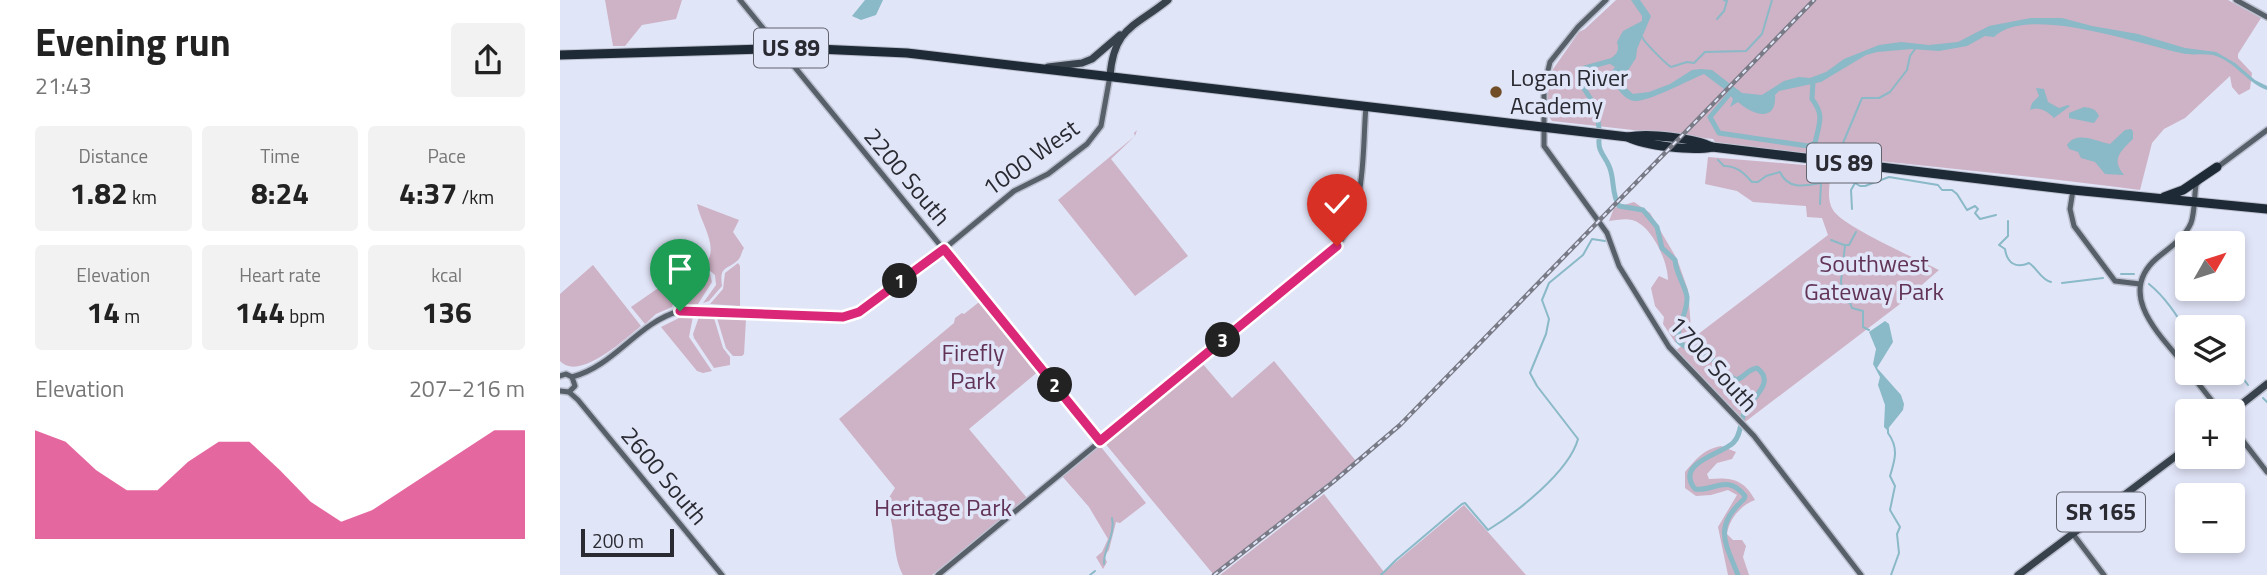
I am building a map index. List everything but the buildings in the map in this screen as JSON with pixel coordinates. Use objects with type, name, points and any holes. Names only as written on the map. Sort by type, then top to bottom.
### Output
[{"type":"highway","name":"US 89","points":[[560,55],[778,48],[907,53],[1628,137],[1636,141],[1703,149],[1712,147],[2073,190],[2267,209]]},
{"type":"highway","points":[[2160,198],[2178,192],[2217,167]]},
{"type":"main road","points":[[1043,68],[1082,63],[1092,59],[1107,48],[1113,39],[1163,2]]},
{"type":"main road","name":"1000 West","points":[[1110,76],[1114,50],[1124,33]]},
{"type":"main road","points":[[2245,401],[2267,384]]},
{"type":"main road","name":"SR 165","points":[[2018,575],[2175,457]]},
{"type":"street","name":"2200 South","points":[[740,0],[1100,441]]},
{"type":"street","points":[[1542,127],[1545,79],[1550,62],[1578,27],[1606,0]]},
{"type":"street","points":[[2236,0],[2267,17]]},
{"type":"street","name":"1000 West","points":[[567,388],[584,374],[610,359],[667,314],[693,310],[843,317],[852,315],[944,249],[1014,191],[1048,174],[1087,144],[1101,126],[1110,76]]},
{"type":"street","points":[[938,575],[1337,246],[1347,233],[1356,213],[1366,106]]},
{"type":"street","name":"1700 South","points":[[1542,127],[1546,152],[1607,233],[1619,266],[1659,333],[1669,347],[1754,436],[1861,575]]},
{"type":"street","points":[[2175,353],[2150,321],[2140,302],[2140,284],[2149,266],[2176,243],[2188,228],[2192,220],[2196,185],[2267,130]]},
{"type":"street","points":[[2073,190],[2070,208],[2074,226],[2115,281],[2140,284]]},
{"type":"street","points":[[561,374],[567,388]]},
{"type":"street","points":[[2200,385],[2211,399]]},
{"type":"street","name":"2600 South","points":[[567,388],[722,575]]},
{"type":"street","points":[[2245,443],[2267,471]]},
{"type":"street","points":[[2073,534],[2104,575]]},
{"type":"green space","points":[[605,0],[682,0],[676,19],[642,25],[625,46],[613,46]]},
{"type":"green space","points":[[1616,0],[2228,0],[2261,18],[2238,54],[2238,58],[2252,73],[2250,89],[2239,95],[2232,87],[2230,76],[2185,118],[2164,129],[2152,143],[2140,190],[1768,149],[1715,142],[1713,139],[1552,121],[1547,114],[1549,75],[1579,32]]},
{"type":"green space","points":[[1135,136],[1111,159],[1188,256],[1135,296],[1058,200]]},
{"type":"green space","name":"Southwest Gateway Park","points":[[1708,157],[1828,167],[1831,171],[1830,201],[1839,217],[1939,270],[1900,304],[1745,422],[1675,351],[1683,345],[1675,342],[1663,324],[1664,317],[1655,306],[1651,288],[1659,276],[1668,280],[1662,254],[1652,236],[1639,223],[1627,219],[1609,221],[1614,208],[1634,202],[1650,213],[1677,259],[1688,290],[1691,328],[1697,335],[1828,235],[1822,218],[1807,217],[1806,206],[1753,202],[1737,191],[1705,184]]},
{"type":"green space","points":[[697,204],[739,220],[733,232],[744,248],[739,259],[723,271],[722,286],[709,301],[703,303],[716,285],[715,275],[709,270],[675,299],[672,307],[656,314],[645,324],[631,307],[677,275],[693,273],[708,260],[710,245]]},
{"type":"green space","points":[[738,263],[740,306],[710,304],[723,289],[725,273]]},
{"type":"green space","points":[[593,265],[641,326],[590,363],[568,366],[560,361],[560,294]]},
{"type":"green space","points":[[706,273],[710,274],[712,282],[698,304],[675,307],[678,301]]},
{"type":"green space","points":[[983,299],[1040,370],[969,429],[1027,498],[932,575],[903,575],[885,504],[895,488],[839,419],[954,323],[955,318]]},
{"type":"green space","points":[[693,316],[689,337],[712,371],[697,371],[661,327],[679,318]]},
{"type":"green space","points":[[699,317],[714,318],[723,348],[730,357],[730,365],[714,368],[694,338]]},
{"type":"green space","points":[[717,318],[746,319],[742,356],[733,356],[726,348]]},
{"type":"green space","points":[[1274,361],[1356,461],[1213,574],[1104,442],[1202,363],[1232,398]]},
{"type":"green space","points":[[1098,446],[1146,503],[1120,523],[1116,522],[1109,550],[1104,556],[1107,562],[1103,569],[1096,557],[1102,552],[1108,539],[1089,507],[1062,476]]},
{"type":"green space","points":[[1721,446],[1736,452],[1732,459],[1717,463],[1707,474],[1709,479],[1724,478],[1736,481],[1751,493],[1755,500],[1736,513],[1727,534],[1733,540],[1742,540],[1746,546],[1743,557],[1749,575],[1728,575],[1718,527],[1737,495],[1728,490],[1696,496],[1685,488],[1685,472],[1689,467],[1705,452]]},
{"type":"green space","points":[[1324,494],[1384,572],[1464,505],[1526,575],[1220,575]]},
{"type":"water","points":[[865,0],[883,0],[876,15],[861,20],[852,16]]},
{"type":"water","points":[[1631,0],[1640,0],[1651,16],[1636,58],[1623,78],[1625,87],[1633,94],[1649,92],[1670,84],[1692,70],[1701,69],[1712,70],[1742,93],[1762,95],[1784,81],[1799,77],[1810,78],[1826,72],[1844,59],[1879,45],[1901,42],[1929,45],[1958,42],[1989,26],[2031,18],[2062,18],[2138,34],[2185,48],[2216,52],[2267,86],[2267,90],[2228,62],[2213,55],[2185,54],[2084,29],[2031,24],[2010,28],[1994,37],[1985,36],[1967,46],[1939,51],[1912,49],[1866,55],[1821,82],[1779,91],[1775,95],[1772,110],[1768,113],[1756,113],[1738,102],[1730,107],[1733,99],[1728,92],[1704,74],[1659,94],[1635,101],[1619,90],[1612,71],[1615,67],[1609,60],[1617,52],[1617,42],[1623,31],[1642,21],[1642,16]]},
{"type":"water","points":[[2036,88],[2044,89],[2048,102],[2059,108],[2070,106],[2054,118],[2042,110],[2030,110],[2032,103],[2039,96]]},
{"type":"water","points":[[2084,107],[2093,109],[2098,114],[2094,123],[2069,118],[2069,113]]},
{"type":"water","points":[[2131,129],[2133,139],[2121,152],[2118,160],[2124,175],[2105,174],[2095,162],[2081,158],[2078,152],[2069,149],[2067,145],[2076,138],[2110,144],[2125,130]]},
{"type":"water","points":[[1885,321],[1889,324],[1893,342],[1877,368],[1901,395],[1904,404],[1903,410],[1887,430],[1884,427],[1885,405],[1878,385],[1880,377],[1873,364],[1876,349],[1869,332]]},
{"type":"waterway","points":[[1717,19],[1724,11],[1727,1],[1724,0]]},
{"type":"waterway","points":[[1642,37],[1671,67],[1687,62],[1694,63],[1705,52],[1746,51],[1762,34],[1772,0]]},
{"type":"waterway","points":[[1845,152],[1843,143],[1862,98],[1879,98],[1890,92],[1907,70],[1910,56],[1915,49]]},
{"type":"waterway","points":[[1599,128],[1596,107],[1579,81],[1579,76],[1585,68],[1614,60]]},
{"type":"waterway","points":[[1732,91],[1710,117],[1719,133],[1808,146],[1815,143],[1820,120],[1819,110],[1812,99],[1813,81]]},
{"type":"waterway","points":[[1599,140],[1601,151],[1611,171],[1619,206],[1643,210],[1657,227],[1662,248],[1675,260],[1687,297],[1678,341],[1714,360],[1736,380],[1757,368],[1764,379],[1760,391],[1744,413],[1736,440],[1702,460],[1691,472],[1690,480],[1695,489],[1726,484],[1738,489],[1745,496],[1728,518],[1724,535],[1738,575]]},
{"type":"waterway","points":[[1718,160],[1724,166],[1740,171],[1752,182],[1780,172],[1783,178],[1792,184],[1803,186],[1821,183],[1820,204]]},
{"type":"waterway","points":[[1851,173],[1855,183],[1860,186],[1889,177],[1938,185],[1942,190],[1952,190],[1957,194],[1967,210],[1975,206],[1978,209],[1975,213],[1980,219],[1996,215]]},
{"type":"waterway","points":[[1852,209],[1851,190],[1855,183]]},
{"type":"waterway","points":[[2008,221],[2008,236],[1999,245],[2005,249],[2008,258],[2016,265],[2029,263],[2044,279],[2051,282]]},
{"type":"waterway","points":[[1856,232],[1849,245],[1845,245],[1841,281],[1843,300],[1850,303],[1852,308],[1863,311],[1863,327],[1869,330]]},
{"type":"waterway","points":[[1381,575],[1462,504],[1465,503],[1488,530],[1540,490],[1573,452],[1578,439],[1530,373],[1546,334],[1549,319],[1542,300],[1549,283],[1583,255],[1592,239],[1605,241]]},
{"type":"waterway","points":[[1831,240],[1844,245]]},
{"type":"waterway","points":[[2121,274],[2134,274]]},
{"type":"waterway","points":[[2062,283],[2103,278]]},
{"type":"waterway","points":[[2149,284],[2176,315]]},
{"type":"waterway","points":[[2245,381],[2248,385]]},
{"type":"waterway","points":[[2263,398],[2267,402]]},
{"type":"waterway","points":[[1888,429],[1895,454],[1890,476],[1895,486],[1890,510],[1900,527],[1897,534],[1899,553],[1891,575]]},
{"type":"waterway","points":[[1104,564],[1112,518]]},
{"type":"waterway","points":[[1090,575],[1095,571]]},
{"type":"railway","points":[[1214,575],[1333,482],[1400,425],[1814,0]]},
{"type":"place","name":"Logan River Academy","points":[[1496,92]]},
{"type":"route","points":[[680,311],[843,317],[852,315],[944,249],[1100,441],[1337,246]]},
{"type":"park label","name":"Firefly Park","points":[[973,367]]},
{"type":"park label","name":"Heritage Park","points":[[943,508]]}]
